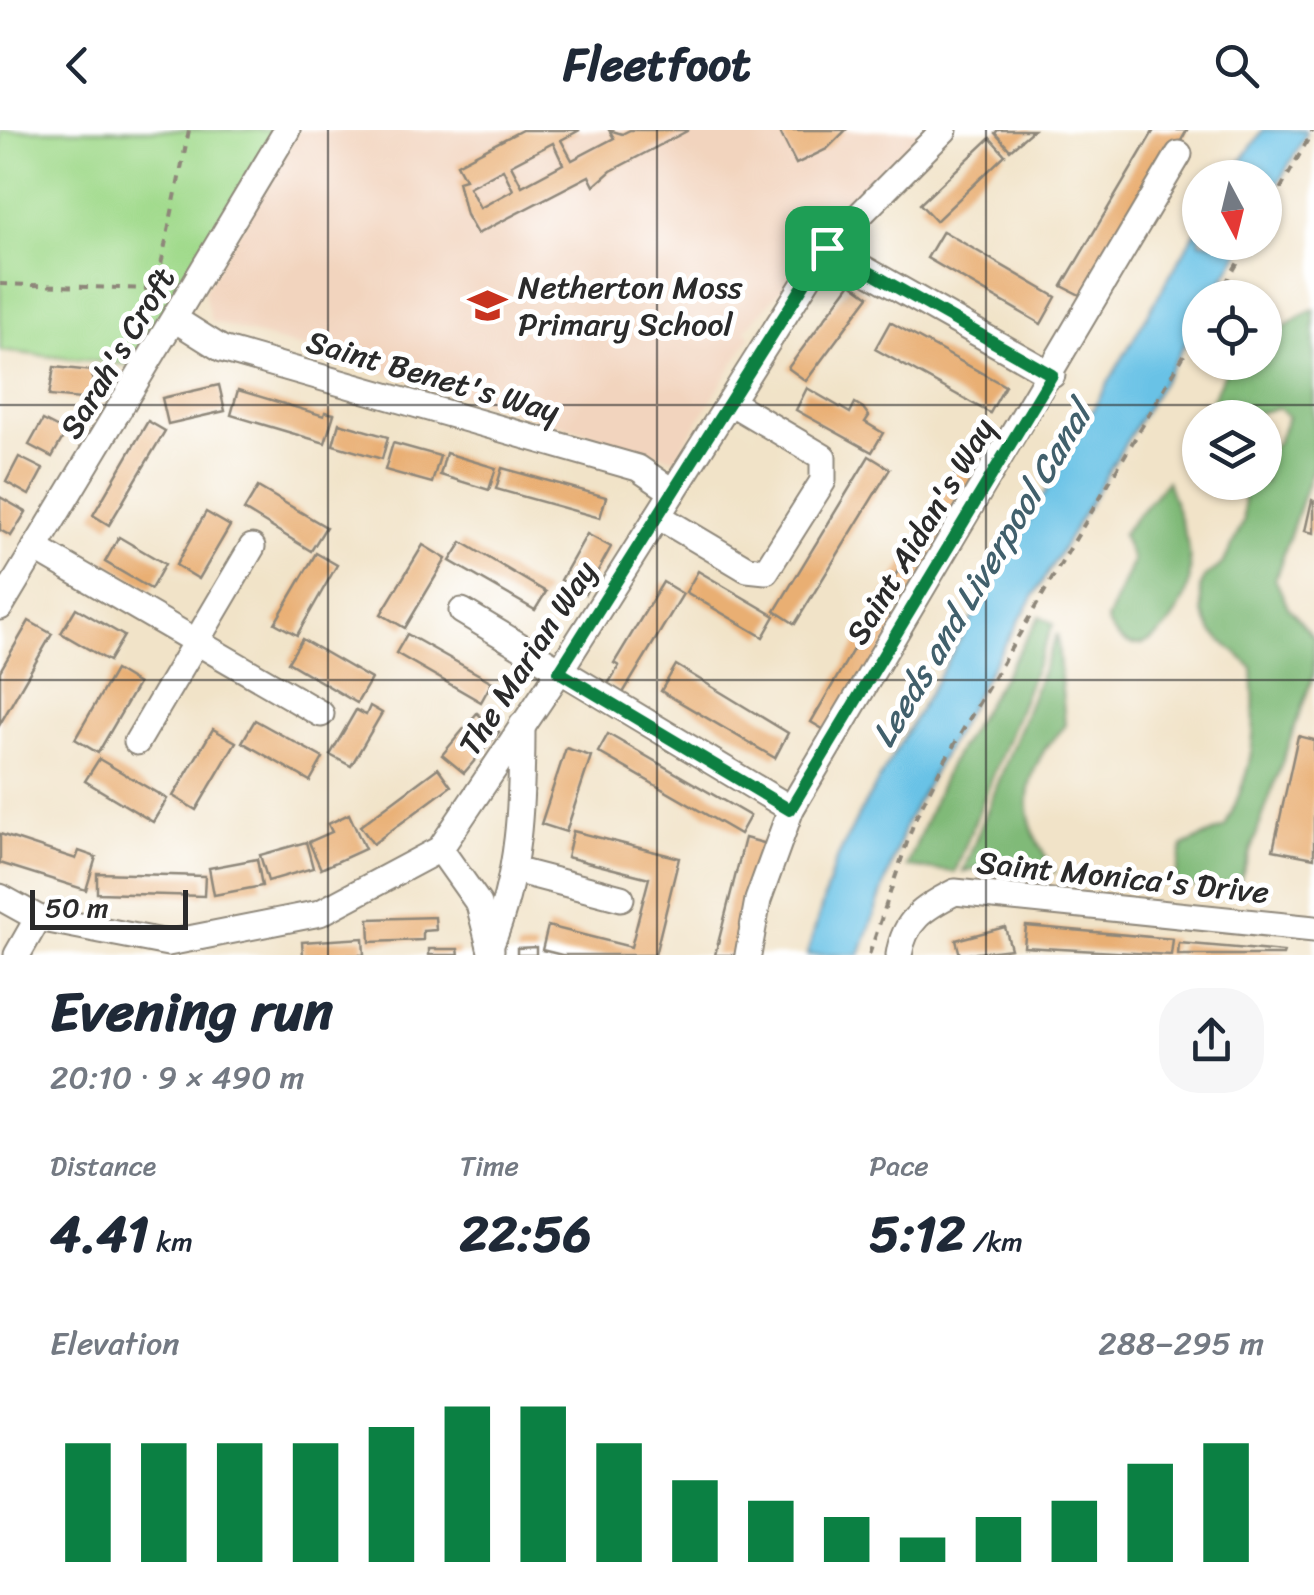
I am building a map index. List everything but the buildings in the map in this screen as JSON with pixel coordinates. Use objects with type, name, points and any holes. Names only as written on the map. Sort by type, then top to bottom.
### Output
[{"type":"street","name":"Sarah's Croft","points":[[0,607],[176,320],[286,130]]},
{"type":"street","name":"The Marian Way","points":[[0,897],[38,918],[168,949],[320,913],[440,849],[559,672],[827,248],[944,130]]},
{"type":"street","name":"Saint Aidan's Way","points":[[748,955],[758,900],[790,810],[1052,375],[1179,154]]},
{"type":"street","points":[[827,248],[1052,375]]},
{"type":"street","name":"Saint Benet's Way","points":[[176,320],[222,350],[638,468],[673,492]]},
{"type":"street","points":[[658,516],[747,569],[766,571],[776,556],[823,480],[823,457],[730,402]]},
{"type":"street","points":[[137,742],[252,547]]},
{"type":"street","points":[[36,548],[322,714]]},
{"type":"street","points":[[462,611],[790,810]]},
{"type":"street","points":[[491,951],[507,906],[514,870],[522,808],[522,726]]},
{"type":"street","points":[[440,849],[479,904],[491,951]]},
{"type":"street","points":[[514,870],[620,898]]},
{"type":"street","name":"Saint Monica's Drive","points":[[899,955],[902,934],[924,907],[955,892],[1314,928]]},
{"type":"street","points":[[17,955],[38,918]]},
{"type":"path","points":[[176,320],[156,284],[189,130]]},
{"type":"path","points":[[1282,189],[1313,138],[1313,130]]},
{"type":"path","points":[[0,284],[150,289],[176,320]]},
{"type":"path","points":[[869,955],[908,838],[944,762],[1182,359]]},
{"type":"shaded area","name":"Netherton Moss Primary School","points":[[299,130],[925,130],[745,330],[751,335],[675,459],[211,321],[204,291]]},
{"type":"green space","points":[[0,130],[287,130],[147,367],[0,351]]},
{"type":"green space","points":[[1314,309],[1314,464],[1275,579],[1288,607],[1314,638],[1314,673],[1236,891],[1085,875],[1175,880],[1183,846],[1225,827],[1243,785],[1252,749],[1252,667],[1212,632],[1203,613],[1200,588],[1205,577],[1223,564],[1244,521],[1243,500],[1282,500],[1282,432],[1288,417],[1282,412],[1282,400],[1212,400],[1221,380],[1282,380],[1282,328]]},
{"type":"green space","points":[[1167,481],[1188,547],[1188,587],[1165,629],[1142,644],[1130,644],[1118,637],[1107,621],[1133,561],[1122,534]]},
{"type":"green space","points":[[1040,616],[1053,624],[955,872],[907,867],[948,767]]},
{"type":"green space","points":[[1057,634],[1065,725],[1036,765],[1028,796],[1031,826],[1055,872],[986,865],[963,872]]},
{"type":"water","points":[[1263,130],[1305,130],[1282,177],[1282,160],[1242,160]]},
{"type":"water","points":[[1182,255],[1182,260],[1235,260],[1223,280],[1182,280],[1182,349],[987,674],[906,823],[860,955],[807,955],[834,865],[858,816]]},
{"type":"place","name":"Netherton Moss Primary School","points":[[488,305]]},
{"type":"route","points":[[827,248],[1052,375],[790,810],[559,672],[827,248]]},
{"type":"water label","name":"Leeds and Liverpool Canal","points":[[981,575]]}]
